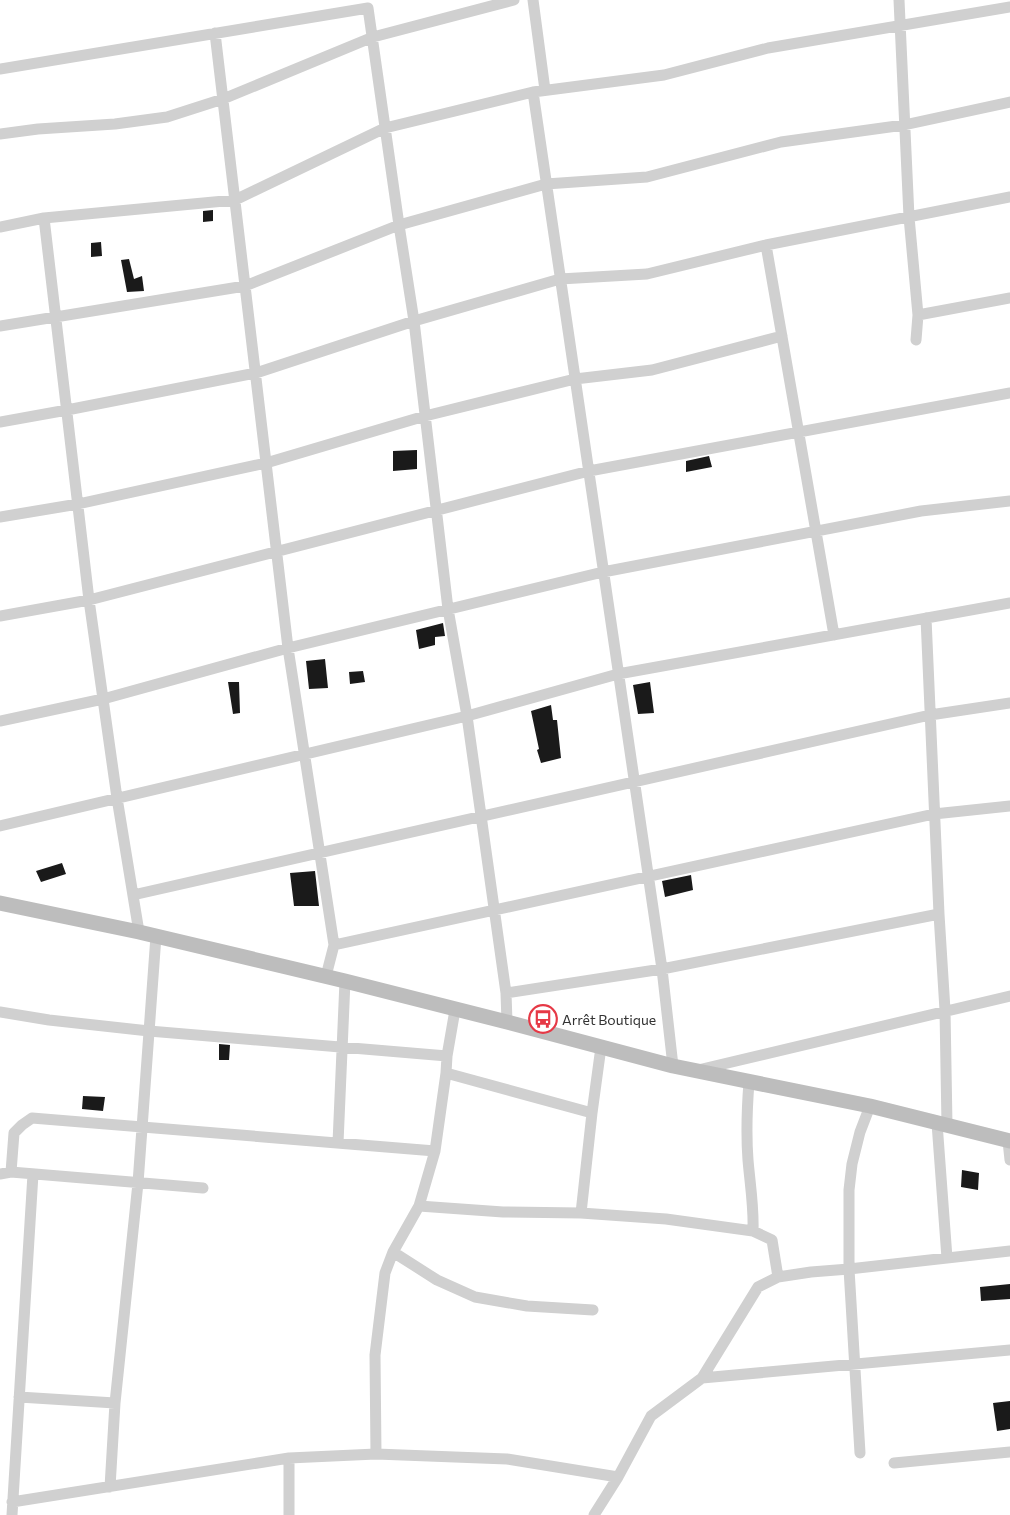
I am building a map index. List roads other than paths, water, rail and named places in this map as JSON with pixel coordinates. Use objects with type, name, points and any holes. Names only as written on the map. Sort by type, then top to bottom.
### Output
[{"type":"main road","points":[[0,903],[139,932],[326,976],[673,1066],[870,1106],[1009,1141]]},
{"type":"street","points":[[0,134],[38,129],[115,124],[167,117],[223,99],[373,37],[514,0]]},
{"type":"street","points":[[545,0],[533,1],[545,90]]},
{"type":"street","points":[[899,0],[909,217],[918,315],[916,340]]},
{"type":"street","points":[[0,226],[44,218],[235,200],[385,128],[533,92],[664,76],[768,48],[1010,6]]},
{"type":"street","points":[[0,69],[368,8],[414,321],[448,609],[467,716],[506,993],[507,1022]]},
{"type":"street","points":[[215,33],[288,648],[334,944],[326,976]]},
{"type":"street","points":[[533,92],[662,969],[673,1066]]},
{"type":"street","points":[[0,326],[245,286],[399,225],[546,184],[647,177],[780,142],[904,125],[1010,102]]},
{"type":"street","points":[[0,422],[256,373],[414,321],[560,278],[646,274],[766,245],[1010,197]]},
{"type":"street","points":[[44,218],[89,600],[117,798],[139,932]]},
{"type":"street","points":[[766,245],[834,635]]},
{"type":"street","points":[[918,315],[1010,298]]},
{"type":"street","points":[[0,518],[78,504],[266,463],[425,416],[575,379],[652,370],[782,336]]},
{"type":"street","points":[[0,616],[89,600],[588,470],[1010,393]]},
{"type":"street","points":[[0,721],[104,699],[288,648],[603,572],[921,511],[1010,500]]},
{"type":"street","points":[[0,826],[467,716],[618,674],[1010,603]]},
{"type":"street","points":[[926,618],[938,914],[945,1010],[942,1124],[947,1258]]},
{"type":"street","points":[[133,894],[930,715],[1010,703]]},
{"type":"street","points":[[334,944],[934,814],[1010,806]]},
{"type":"street","points":[[506,993],[662,969],[938,914]]},
{"type":"street","points":[[110,1486],[114,1403],[138,1183],[156,936]]},
{"type":"street","points":[[338,1143],[345,981]]},
{"type":"street","points":[[695,1070],[1010,996]]},
{"type":"street","points":[[376,1454],[375,1355],[385,1273],[393,1252],[419,1206],[435,1151],[455,1010]]},
{"type":"street","points":[[0,1012],[49,1020],[149,1030],[447,1056]]},
{"type":"street","points":[[581,1214],[601,1047]]},
{"type":"street","points":[[446,1072],[592,1113]]},
{"type":"street","points":[[749,1082],[748,1160],[754,1218],[753,1231]]},
{"type":"street","points":[[860,1453],[849,1269],[849,1190],[852,1164],[860,1132],[870,1106]]},
{"type":"street","points":[[203,1188],[6,1173],[14,1133],[32,1118],[435,1151]]},
{"type":"street","points":[[1009,1141],[1010,1160]]},
{"type":"street","points":[[12,1515],[33,1174]]},
{"type":"street","points":[[419,1206],[503,1212],[666,1219],[753,1231],[772,1240],[778,1277]]},
{"type":"street","points":[[594,1515],[618,1477],[651,1416],[702,1378],[758,1286],[778,1277],[811,1272],[1010,1251]]},
{"type":"street","points":[[393,1252],[438,1280],[475,1297],[526,1306],[593,1310]]},
{"type":"street","points":[[702,1378],[1010,1350]]},
{"type":"street","points":[[19,1396],[114,1403]]},
{"type":"street","points":[[894,1464],[1010,1452]]},
{"type":"street","points":[[12,1502],[288,1458],[376,1454],[507,1458],[618,1477]]},
{"type":"street","points":[[288,1458],[289,1515]]},
{"type":"place","name":"Arrêt Boutique","points":[[543,1019]]}]
